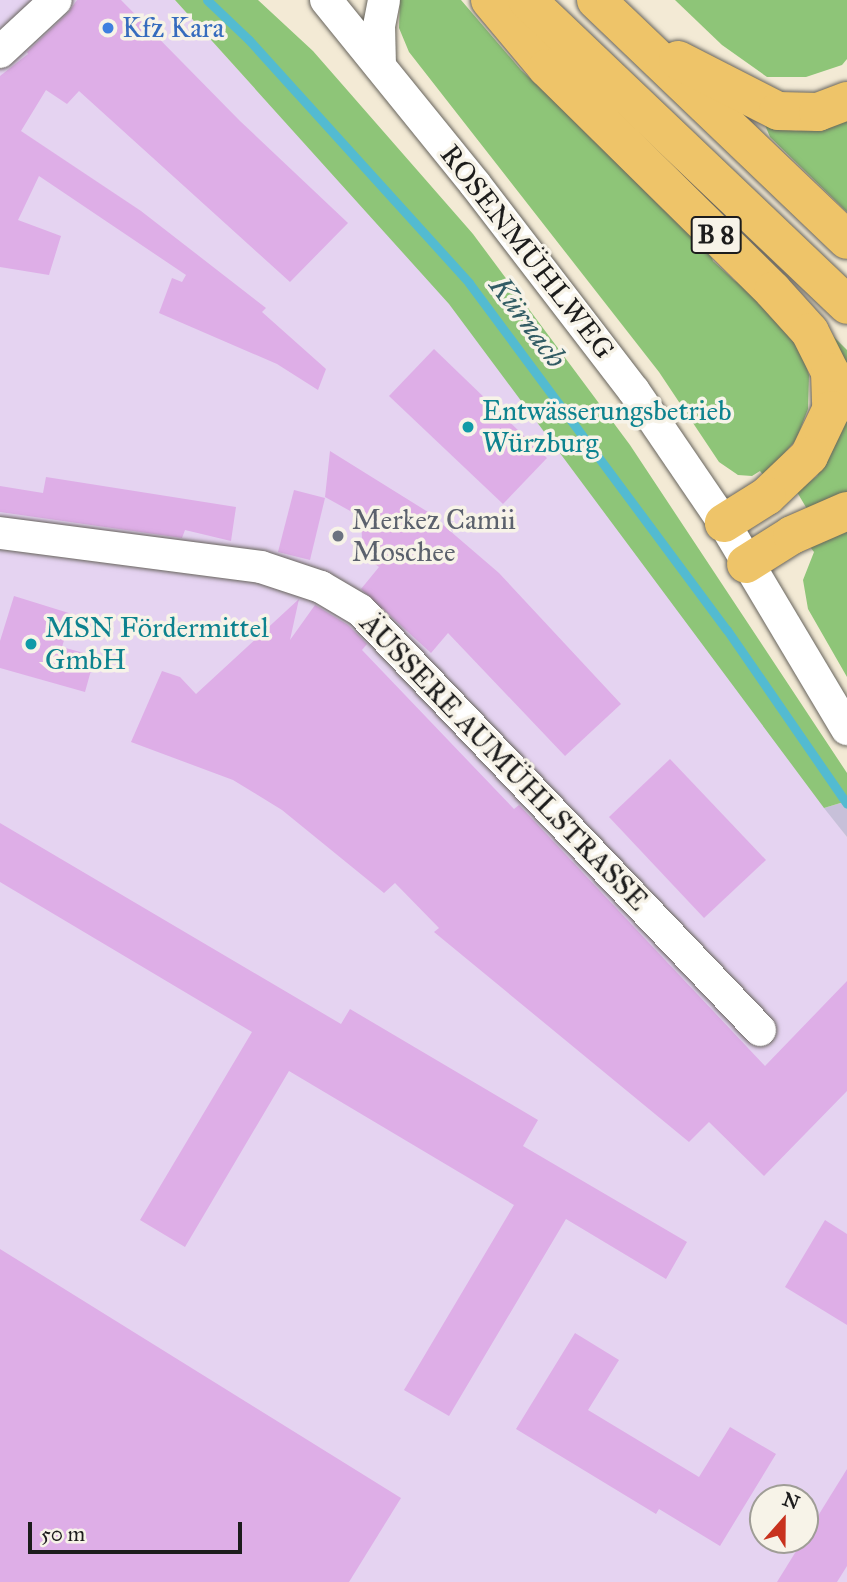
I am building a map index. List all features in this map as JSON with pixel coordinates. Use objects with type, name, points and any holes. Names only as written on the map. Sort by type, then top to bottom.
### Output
[{"type":"highway","name":"B 8","points":[[490,0],[547,68],[773,291],[810,332],[830,372],[831,410],[808,456],[767,496],[724,523]]},
{"type":"highway","name":"B 8","points":[[527,0],[847,305]]},
{"type":"highway","points":[[596,0],[847,240]]},
{"type":"highway","points":[[637,39],[778,111],[818,112],[847,101]]},
{"type":"highway","points":[[746,564],[792,536],[847,511]]},
{"type":"street","points":[[0,52],[56,0]]},
{"type":"street","name":"ROSENMÜHLWEG","points":[[326,0],[634,391],[724,523],[746,564],[847,729]]},
{"type":"street","points":[[380,66],[379,26],[384,0]]},
{"type":"street","name":"ÄUSSERE AUMÜHLSTRASSE","points":[[0,533],[261,567],[321,587],[360,610],[760,1030]]},
{"type":"shaded area","points":[[0,0],[175,0],[449,303],[847,837],[847,1582],[0,1582]]},
{"type":"shaded area","points":[[847,801],[847,837],[824,808]]},
{"type":"green space","points":[[175,0],[258,0],[313,51],[473,234],[630,445],[847,773],[847,801],[824,808],[449,304]]},
{"type":"green space","points":[[400,0],[461,0],[521,70],[707,245],[713,261],[735,281],[753,289],[797,338],[809,375],[808,409],[796,440],[764,476],[760,471],[752,476],[738,475],[719,462],[659,372],[409,52],[399,28]]},
{"type":"green space","points":[[675,0],[847,0],[847,59],[842,65],[806,77],[767,77],[722,45]]},
{"type":"green space","points":[[847,118],[847,212],[770,137],[765,125],[796,131]]},
{"type":"green space","points":[[825,328],[847,350],[847,495],[807,509],[797,492],[817,476],[828,456]]},
{"type":"green space","points":[[847,524],[847,677],[808,609],[803,580],[814,552],[810,547]]},
{"type":"building","points":[[77,0],[121,0],[240,121],[348,223],[290,282],[79,91],[67,104],[46,90],[21,131],[141,211],[266,308],[262,312],[326,369],[318,390],[277,364],[159,313],[172,278],[182,282],[186,275],[39,176],[18,220],[61,236],[49,275],[0,267],[0,76],[28,54]]},
{"type":"building","name":"Entwässerungsbetrieb Würzburg","points":[[434,349],[547,458],[503,504],[389,396]]},
{"type":"building","points":[[330,451],[428,512],[499,573],[621,704],[565,756],[448,633],[431,653],[361,589],[379,567],[355,549],[362,539],[361,517],[325,497]]},
{"type":"building","points":[[46,477],[236,507],[231,541],[185,530],[182,538],[0,512],[0,486],[43,493]]},
{"type":"building","points":[[294,490],[325,498],[310,560],[278,552]]},
{"type":"building","name":"MSN Fördermittel GmbH","points":[[14,596],[72,614],[62,647],[95,656],[85,692],[0,668],[0,641]]},
{"type":"building","points":[[299,599],[290,640],[315,605],[348,625],[367,644],[362,650],[514,809],[519,805],[765,1066],[847,981],[847,1091],[764,1176],[709,1122],[689,1142],[434,932],[439,928],[395,883],[384,893],[282,810],[233,780],[131,742],[162,671],[180,677],[196,694]]},
{"type":"building","points":[[670,759],[766,860],[704,918],[609,817]]},
{"type":"building","points":[[0,823],[341,1024],[350,1009],[538,1120],[523,1146],[687,1242],[666,1279],[566,1219],[449,1416],[404,1390],[514,1205],[289,1071],[185,1247],[140,1220],[252,1032],[0,882]]},
{"type":"building","points":[[825,1220],[847,1234],[847,1325],[785,1287]]},
{"type":"building","points":[[0,1249],[401,1498],[349,1582],[0,1582]]},
{"type":"building","points":[[575,1333],[619,1360],[588,1410],[699,1477],[730,1427],[776,1454],[758,1484],[749,1484],[749,1498],[720,1546],[659,1509],[656,1514],[516,1429]]},
{"type":"building","points":[[847,1469],[847,1566],[837,1582],[777,1582],[794,1554],[819,1554],[819,1514]]},
{"type":"waterway","name":"Kürnach","points":[[207,0],[249,40],[469,283],[727,630],[847,804]]},
{"type":"place","name":"Kfz Kara","points":[[108,28]]},
{"type":"place","name":"Entwässerungsbetrieb Würzburg","points":[[468,427]]},
{"type":"place","name":"Merkez Camii Moschee","points":[[338,536]]},
{"type":"place","name":"MSN Fördermittel GmbH","points":[[31,644]]}]
